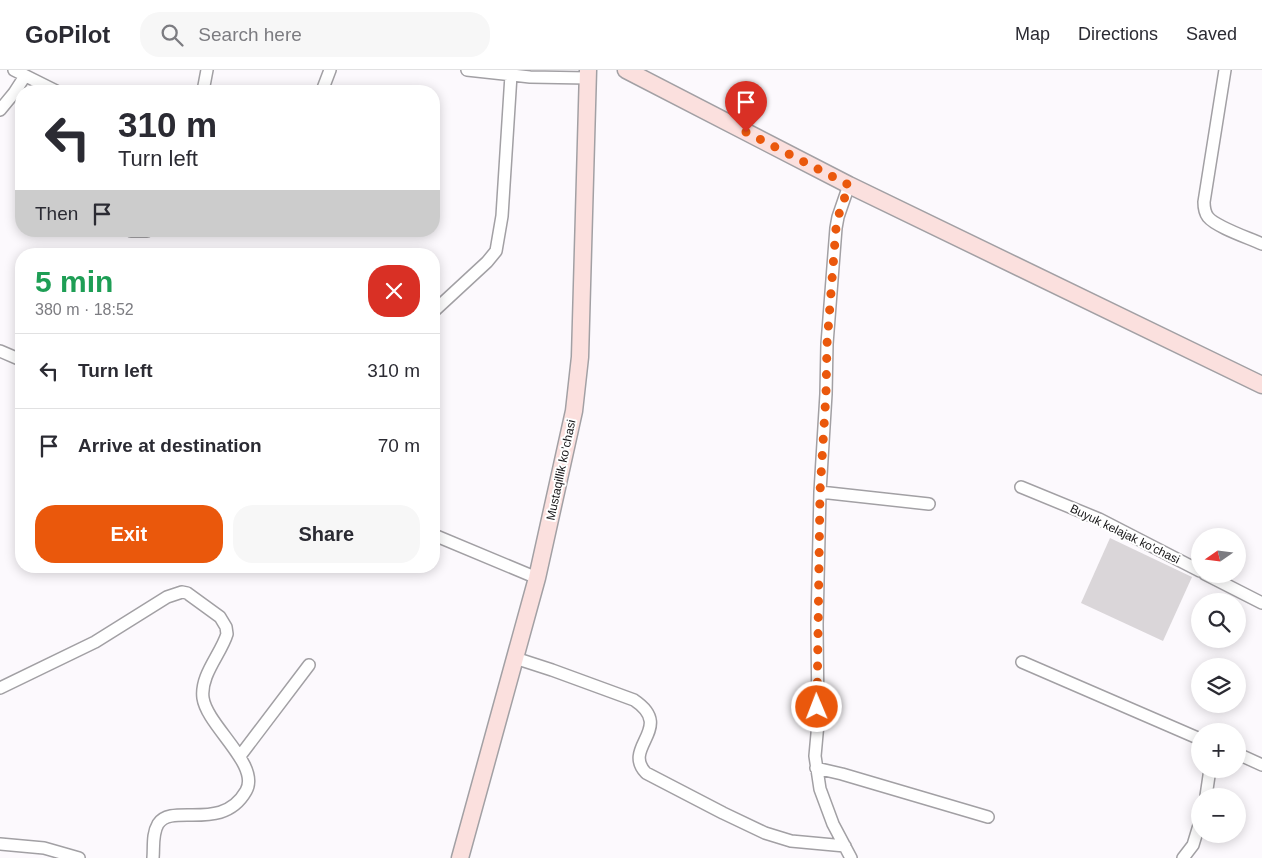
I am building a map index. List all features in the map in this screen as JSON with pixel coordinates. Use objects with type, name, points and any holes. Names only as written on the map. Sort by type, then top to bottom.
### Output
[{"type":"main road","points":[[626,70],[849,185],[1262,385]]},
{"type":"main road","name":"Mustaqillik ko’chasi","points":[[460,858],[537,578],[574,411],[580,357],[589,72]]},
{"type":"street","points":[[14,70],[44,85]]},
{"type":"street","points":[[204,85],[207,70]]},
{"type":"street","points":[[324,85],[330,70]]},
{"type":"street","points":[[467,70],[512,75],[589,72]]},
{"type":"street","points":[[1225,70],[1204,208],[1206,214],[1213,222],[1262,244]]},
{"type":"street","points":[[440,305],[487,262],[496,251],[502,216],[512,75]]},
{"type":"street","points":[[19,85],[25,76]]},
{"type":"street","points":[[0,110],[15,91]]},
{"type":"street","points":[[849,185],[836,228],[827,344],[820,492],[817,634],[818,723],[815,756],[820,789],[833,824],[851,858]]},
{"type":"street","points":[[0,351],[15,357]]},
{"type":"street","name":"Buyuk kelajak ko'chasi","points":[[1021,487],[1098,519],[1191,566]]},
{"type":"street","points":[[820,492],[929,504]]},
{"type":"street","points":[[440,538],[537,578]]},
{"type":"street","points":[[1223,583],[1262,603]]},
{"type":"street","points":[[0,688],[94,642],[167,597],[182,592],[188,593],[220,617],[228,634],[203,686],[203,697],[206,710],[215,725],[240,756],[248,772],[249,783],[246,791],[232,807],[224,812],[213,815],[179,816],[165,818],[160,821],[155,831],[153,858]]},
{"type":"street","points":[[515,658],[634,700],[644,707],[649,714],[651,724],[639,756],[639,762],[646,773],[765,833],[791,841],[846,846]]},
{"type":"street","points":[[1022,662],[1191,735]]},
{"type":"street","points":[[240,756],[309,665]]},
{"type":"street","points":[[1246,758],[1262,765]]},
{"type":"street","points":[[816,768],[988,817]]},
{"type":"street","points":[[1183,858],[1194,843]]},
{"type":"street","points":[[0,844],[44,848],[79,858]]},
{"type":"building","points":[[1110,538],[1191,577],[1163,641],[1081,603]]},
{"type":"route","points":[[746,132],[849,185],[836,228],[827,344],[820,492],[817,707]]}]
